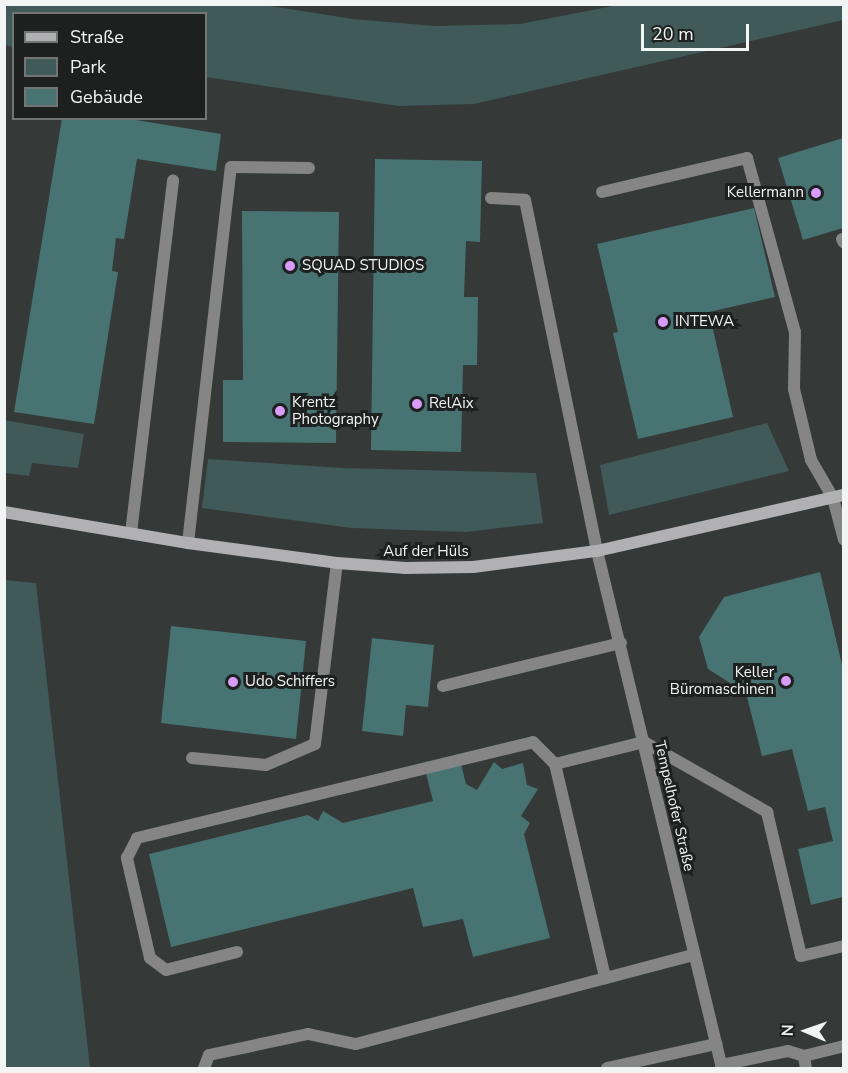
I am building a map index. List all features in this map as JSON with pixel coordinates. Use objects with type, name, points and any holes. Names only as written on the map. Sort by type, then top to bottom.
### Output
[{"type":"street","points":[[602,192],[747,158],[795,332],[794,389],[811,460],[838,497],[843,540]]},
{"type":"street","points":[[188,543],[231,166],[309,168]]},
{"type":"street","points":[[131,532],[173,180]]},
{"type":"street","name":"Tempelhofer Straße","points":[[491,198],[525,200],[597,551],[621,643],[721,1067]]},
{"type":"street","name":"Auf der Hüls","points":[[4,512],[188,543],[337,563],[406,568],[473,567],[597,551],[838,497]]},
{"type":"street","points":[[192,758],[266,765],[315,744],[337,563]]},
{"type":"street","points":[[443,687],[621,643]]},
{"type":"street","points":[[237,952],[166,970],[150,958],[126,858],[137,838],[533,742],[555,764],[605,978]]},
{"type":"street","points":[[555,764],[644,742],[767,812],[801,956],[843,946]]},
{"type":"street","points":[[204,1068],[209,1055],[308,1034],[356,1044],[693,956]]},
{"type":"street","points":[[607,1068],[716,1044]]},
{"type":"street","points":[[721,1067],[788,1051],[805,1062],[843,1046]]},
{"type":"green space","points":[[5,4],[264,5],[353,19],[435,26],[520,24],[618,5],[843,4],[843,20],[474,104],[398,106],[207,77],[207,12],[12,12],[12,47],[4,45]]},
{"type":"green space","points":[[4,420],[84,434],[78,468],[32,463],[29,476],[5,473]]},
{"type":"green space","points":[[767,423],[789,471],[609,515],[600,465]]},
{"type":"green space","points":[[208,459],[342,468],[536,473],[543,523],[466,532],[352,528],[202,508]]},
{"type":"green space","points":[[5,580],[36,583],[90,1068],[5,1068]]},
{"type":"building","points":[[62,120],[136,120],[221,134],[216,171],[137,159],[124,239],[116,238],[112,271],[118,272],[94,424],[14,412]]},
{"type":"building","name":"Kellermann","points":[[843,138],[843,228],[803,240],[778,158]]},
{"type":"building","points":[[375,159],[482,161],[480,242],[466,241],[464,297],[478,297],[477,365],[463,365],[461,452],[371,450]]},
{"type":"building","name":"INTEWA","points":[[754,208],[775,297],[709,312],[733,417],[638,439],[613,333],[618,332],[597,244]]},
{"type":"building","points":[[242,211],[339,212],[336,443],[223,442],[223,380],[243,380]]},
{"type":"building","name":"Keller Büromaschinen","points":[[820,572],[843,669],[843,897],[811,905],[798,849],[833,841],[825,807],[808,811],[792,749],[762,756],[746,693],[708,669],[699,637],[724,597]]},
{"type":"building","name":"Udo Schiffers","points":[[171,626],[306,641],[296,739],[161,723]]},
{"type":"building","points":[[372,638],[434,645],[428,707],[406,705],[403,736],[362,731]]},
{"type":"building","points":[[494,762],[502,769],[523,763],[527,785],[538,789],[521,816],[530,823],[524,834],[550,938],[473,957],[463,919],[423,927],[413,888],[171,947],[149,854],[308,815],[318,821],[323,811],[343,823],[433,801],[426,773],[461,764],[466,784],[477,790]]},
{"type":"place","name":"Kellermann","points":[[816,193]]},
{"type":"place","name":"SQUAD STUDIOS","points":[[290,266]]},
{"type":"place","name":"INTEWA","points":[[663,322]]},
{"type":"place","name":"RelAix","points":[[417,404]]},
{"type":"place","name":"Krentz Photography","points":[[280,411]]},
{"type":"place","name":"Keller Büromaschinen","points":[[786,681]]},
{"type":"place","name":"Udo Schiffers","points":[[233,682]]}]
